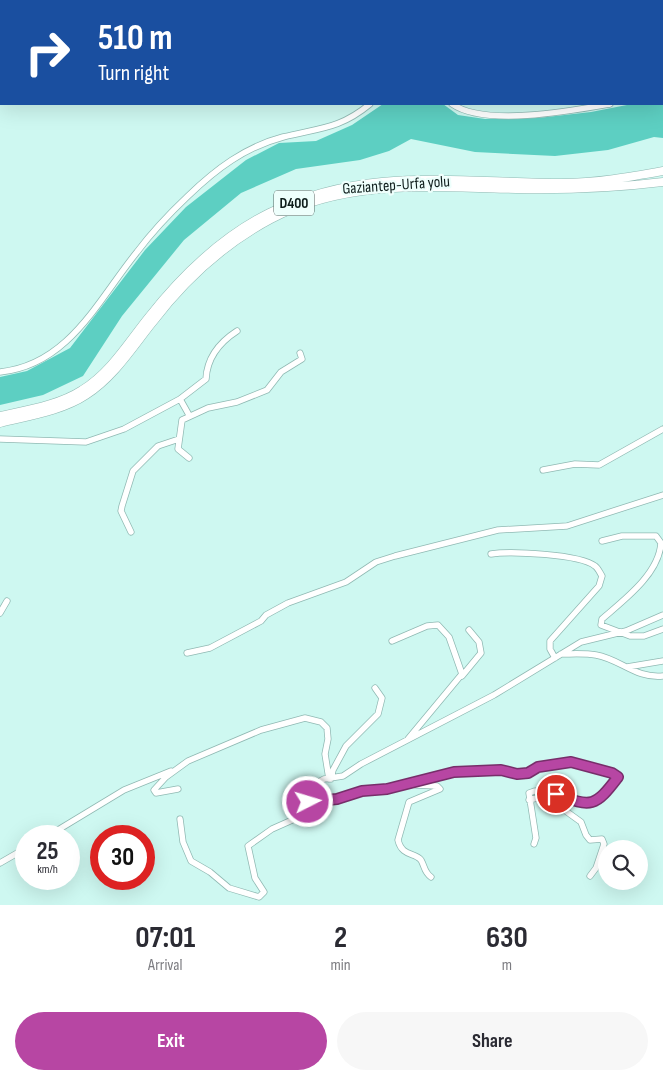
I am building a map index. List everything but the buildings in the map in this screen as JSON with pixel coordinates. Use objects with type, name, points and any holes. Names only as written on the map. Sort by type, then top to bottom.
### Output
[{"type":"highway","name":"Gaziantep-Urfa yolu","points":[[0,416],[60,400],[83,390],[118,358],[163,299],[217,246],[268,214],[322,192],[358,184],[412,180],[564,183],[663,172]]},
{"type":"highway","name":"Gaziantep-Urfa yolu","points":[[0,423],[62,406],[87,395],[113,372],[168,304],[221,251],[271,219],[324,198],[359,190],[412,186],[565,189],[663,182]]},
{"type":"street","points":[[0,372],[26,367],[64,345],[94,310],[155,230],[215,172],[238,155],[283,137],[312,132],[339,124],[369,105]]},
{"type":"street","points":[[454,105],[461,110],[471,112],[521,115],[548,114],[604,105]]},
{"type":"street","points":[[0,439],[86,442],[124,429],[180,399],[206,379],[206,367],[214,352],[227,337],[237,331]]},
{"type":"street","points":[[189,458],[178,449],[182,420],[189,415],[208,408],[237,402],[267,390],[281,372],[302,359],[300,352]]},
{"type":"street","points":[[180,399],[189,415]]},
{"type":"street","points":[[543,470],[574,464],[599,465],[663,429]]},
{"type":"street","points":[[131,532],[122,506],[133,471],[158,446],[179,439]]},
{"type":"street","points":[[187,653],[210,648],[261,621],[266,615],[288,603],[346,582],[376,562],[498,530],[567,526],[663,495]]},
{"type":"street","points":[[602,541],[622,536],[656,536],[662,543],[661,551],[638,586],[601,622],[604,627],[630,636],[644,636],[663,629]]},
{"type":"street","points":[[491,554],[533,553],[572,558],[596,566],[602,576],[599,586],[550,641],[550,649],[558,656],[596,654],[625,668],[647,675],[663,676]]},
{"type":"street","points":[[0,613],[7,601]]},
{"type":"street","points":[[180,819],[183,842],[191,861],[210,872],[229,888],[259,897],[264,892],[256,878],[248,846],[272,829],[300,817],[308,802],[310,789],[313,785],[348,774],[361,764],[494,695],[581,642],[620,632],[663,615]]},
{"type":"street","points":[[392,641],[427,626],[438,625],[449,637],[462,676]]},
{"type":"street","points":[[404,742],[481,653],[479,642],[469,630]]},
{"type":"street","points":[[625,668],[663,661]]},
{"type":"street","points":[[330,779],[346,746],[378,714],[382,698],[375,688]]},
{"type":"street","points":[[178,789],[154,792],[156,787],[188,761],[243,737],[305,718],[321,722],[327,728],[328,739],[325,754],[330,779]]},
{"type":"street","points":[[308,802],[337,799],[362,791],[387,789],[454,772],[501,770],[517,774],[528,773],[538,767],[571,762],[612,773],[618,777],[600,800],[590,803],[568,799],[544,789],[537,789],[529,793],[536,838],[534,844]]},
{"type":"street","points":[[66,825],[124,790],[175,770]]},
{"type":"street","points":[[410,783],[438,786],[440,789],[409,802],[398,840],[404,850],[421,860],[425,872],[431,877]]},
{"type":"street","points":[[529,800],[545,796],[581,822],[586,836],[590,840],[602,839],[604,844],[596,868],[590,876]]},
{"type":"street","points":[[0,863],[15,854]]},
{"type":"shaded area","points":[[382,105],[444,105],[458,115],[485,119],[538,118],[591,112],[627,105],[663,105],[663,138],[654,137],[608,150],[555,156],[475,152],[411,139],[389,151],[360,160],[296,169],[241,193],[184,240],[122,316],[83,376],[43,395],[0,405],[0,377],[27,371],[70,348],[145,250],[186,207],[246,160],[279,143],[316,141],[352,125]]},
{"type":"route","points":[[308,802],[337,799],[362,791],[387,789],[454,772],[501,770],[517,774],[528,773],[538,767],[571,762],[612,773],[618,777],[600,800],[590,803],[568,799],[556,794]]}]
